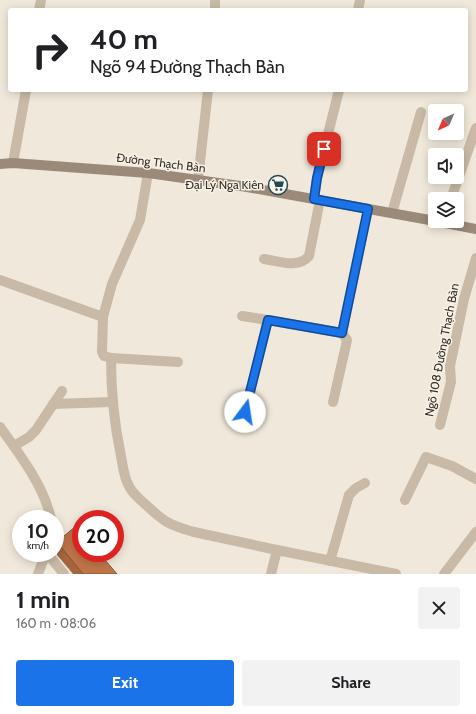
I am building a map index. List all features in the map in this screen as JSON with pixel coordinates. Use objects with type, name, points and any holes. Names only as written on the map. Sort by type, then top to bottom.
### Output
[{"type":"main road","name":"Đường Thạch Bàn","points":[[0,164],[13,163],[148,173],[428,219]]},
{"type":"main road","name":"Đường Thạch Bàn","points":[[464,226],[476,229]]},
{"type":"street","points":[[13,163],[26,92]]},
{"type":"street","points":[[198,180],[208,92]]},
{"type":"street","points":[[264,260],[296,264],[304,262],[309,256],[317,200],[317,178],[338,92]]},
{"type":"street","points":[[392,213],[421,112]]},
{"type":"street","points":[[453,192],[476,128]]},
{"type":"street","points":[[148,173],[140,220],[112,284],[103,316],[102,352],[104,356],[111,358],[178,362]]},
{"type":"street","points":[[342,333],[368,209]]},
{"type":"street","name":"Ngõ 108 Đường Thạch Bàn","points":[[440,425],[451,382],[450,366],[464,299],[476,258]]},
{"type":"street","points":[[0,280],[103,316]]},
{"type":"street","points":[[242,316],[342,333],[347,340],[333,402]]},
{"type":"street","points":[[245,412],[268,320]]},
{"type":"street","points":[[111,358],[112,402],[123,468],[130,487],[135,495],[164,521],[174,527],[194,532],[396,574]]},
{"type":"street","points":[[14,446],[33,434],[62,391]]},
{"type":"street","points":[[54,404],[112,402]]},
{"type":"street","points":[[0,427],[14,446],[42,493],[48,510]]},
{"type":"street","points":[[405,500],[426,457],[452,466],[476,479]]},
{"type":"street","points":[[330,560],[349,495],[356,488],[365,484]]},
{"type":"street","points":[[444,574],[476,532]]},
{"type":"street","points":[[271,574],[277,550]]},
{"type":"street","points":[[38,574],[43,562]]},
{"type":"street","points":[[54,562],[64,574]]},
{"type":"building","points":[[72,529],[72,560],[64,551],[64,536]]},
{"type":"building","points":[[73,562],[107,562],[117,574],[83,574]]},
{"type":"place","name":"Đại Lý Nga Kiên","points":[[278,185]]},
{"type":"route","points":[[245,412],[268,320],[342,333],[368,209],[314,199],[324,149]]}]
